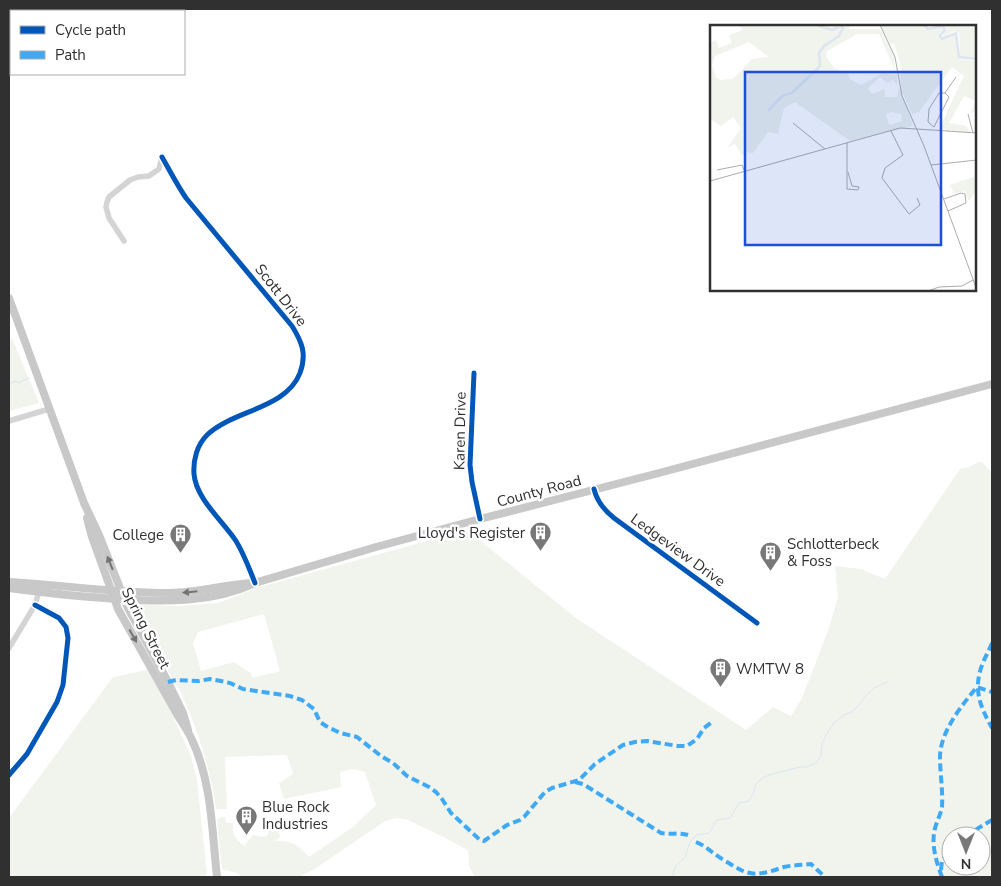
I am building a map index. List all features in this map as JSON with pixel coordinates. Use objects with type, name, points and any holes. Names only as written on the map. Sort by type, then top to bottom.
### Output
[{"type":"main road","name":"Spring Street","points":[[9,298],[84,503],[99,535],[124,600],[168,682],[196,750],[204,775],[217,877]]},
{"type":"main road","name":"County Road","points":[[9,582],[124,600],[177,601],[207,598],[240,590],[254,583],[376,547],[992,384]]},
{"type":"main road","name":"Spring Street","points":[[84,503],[92,537],[118,609],[188,730]]},
{"type":"main road","name":"County Road","points":[[9,588],[172,593],[202,591],[254,583]]},
{"type":"street","name":"Scott Drive","points":[[124,241],[110,218],[106,207],[107,202],[110,197],[130,180],[149,176],[159,170],[162,157],[186,198],[292,326],[300,339],[304,354],[303,365],[298,379],[288,391],[270,402],[216,428],[200,444],[195,458],[194,475],[198,490],[244,554],[254,583]]},
{"type":"street","name":"Karen Drive","points":[[474,373],[470,465],[480,519]]},
{"type":"street","points":[[9,421],[49,409]]},
{"type":"street","name":"Ledgeview Drive","points":[[594,490],[601,506],[614,518],[757,623]]},
{"type":"street","points":[[9,648],[35,605],[40,588]]},
{"type":"street","points":[[9,775],[26,754],[57,702],[63,686],[68,638],[66,627],[59,618],[35,605]]},
{"type":"shaded area","points":[[12,338],[39,403],[9,411],[9,345]]},
{"type":"shaded area","points":[[982,462],[992,472],[992,877],[475,877],[469,866],[468,850],[408,820],[397,818],[385,821],[316,868],[299,877],[242,877],[237,873],[222,869],[217,821],[220,818],[225,817],[226,822],[233,823],[235,836],[244,846],[253,835],[263,837],[267,836],[269,831],[278,829],[280,837],[275,841],[294,844],[309,857],[353,827],[376,805],[365,772],[353,769],[340,772],[341,787],[284,799],[279,783],[293,774],[287,755],[225,757],[227,809],[216,809],[206,763],[192,719],[180,690],[136,610],[142,605],[180,606],[218,603],[256,588],[467,530],[576,618],[746,730],[773,707],[791,716],[802,698],[828,631],[838,597],[835,566],[861,569],[885,579],[960,469]],"holes":[[[264,614],[280,671],[252,678],[251,673],[234,662],[201,671],[193,643],[198,632]]]},
{"type":"shaded area","points":[[147,670],[166,701],[191,756],[197,780],[207,875],[198,877],[9,877],[9,818],[113,677]]},
{"type":"waterway","points":[[9,384],[16,381],[18,383],[29,378]]},
{"type":"waterway","points":[[672,877],[676,866],[685,857],[690,842],[696,835],[709,833],[717,820],[730,818],[739,803],[749,801],[756,784],[761,779],[769,775],[807,767],[816,763],[821,756],[822,744],[834,723],[844,715],[852,712],[874,688],[887,682]]},
{"type":"marked path","points":[[992,643],[982,665],[978,682],[981,705],[992,728]]},
{"type":"marked path","points":[[168,682],[210,679],[230,683],[243,689],[290,696],[302,700],[314,709],[320,722],[340,733],[357,737],[393,763],[407,776],[436,792],[451,813],[480,840],[484,841],[507,825],[524,817],[545,792],[579,780],[595,764],[623,745],[647,741],[687,746],[697,739],[704,728],[712,722]]},
{"type":"marked path","points":[[942,877],[934,845],[934,831],[942,807],[941,748],[953,719],[977,687],[992,692]]},
{"type":"marked path","points":[[575,782],[583,784],[661,833],[688,835]]},
{"type":"marked path","points":[[982,826],[992,820]]},
{"type":"marked path","points":[[696,842],[745,872],[756,874],[787,866],[811,864],[825,877]]},
{"type":"cycle path","points":[[162,157],[186,198],[292,326],[302,348],[302,366],[293,385],[271,402],[231,420],[207,435],[198,448],[195,458],[194,474],[200,492],[236,541],[255,583]]},
{"type":"cycle path","points":[[474,373],[470,465],[480,519]]},
{"type":"cycle path","points":[[594,489],[601,505],[614,518],[757,623]]},
{"type":"cycle path","points":[[9,775],[27,754],[57,702],[63,685],[68,638],[66,627],[59,618],[35,605]]},
{"type":"place","name":"Lloyd's Register","points":[[541,552]]},
{"type":"place","name":"College","points":[[180,554]]},
{"type":"place","name":"Schlotterbeck & Foss","points":[[771,572]]},
{"type":"place","name":"WMTW 8","points":[[720,688]]},
{"type":"place","name":"Blue Rock Industries","points":[[246,835]]}]
